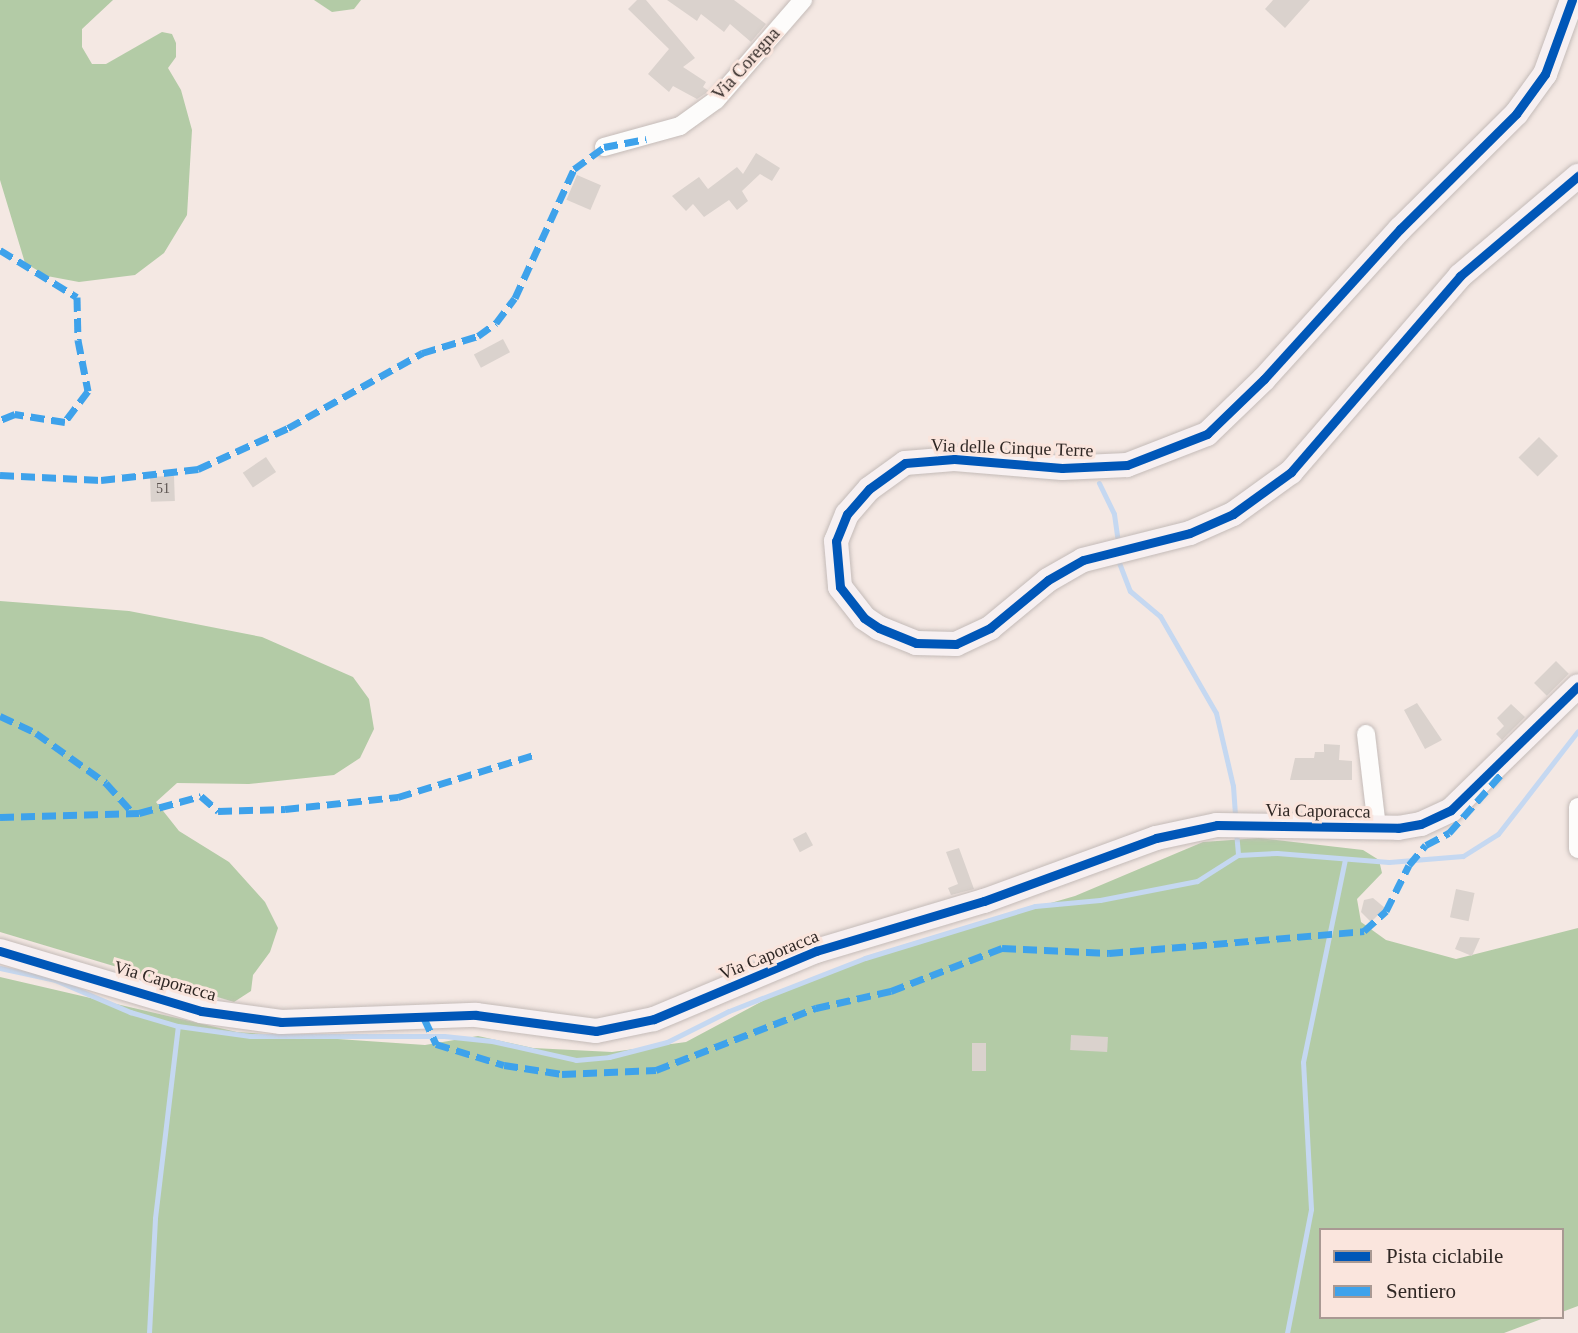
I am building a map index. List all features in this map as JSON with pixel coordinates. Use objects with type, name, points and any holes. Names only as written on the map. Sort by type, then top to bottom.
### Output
[{"type":"main road","name":"Via delle Cinque Terre","points":[[1572,0],[1545,74],[1516,114],[1392,237],[1264,379],[1206,434],[1127,465],[1062,468],[954,459],[905,463],[869,489],[847,514],[835,556],[840,587],[864,618],[879,628],[916,643],[956,644],[990,628],[1048,580],[1083,560],[1190,533],[1233,514],[1291,472],[1460,276],[1578,176]]},
{"type":"main road","name":"Via Caporacca","points":[[0,951],[201,1011],[281,1022],[476,1015],[596,1031],[654,1018],[816,951],[984,901],[1156,838],[1217,825],[1377,827],[1421,824],[1451,810],[1578,686]]},
{"type":"street","name":"Via Coregna","points":[[604,147],[646,139],[680,127],[716,100],[803,0]]},
{"type":"street","points":[[1366,734],[1377,827]]},
{"type":"street","points":[[1578,807],[1578,849]]},
{"type":"green space","points":[[0,0],[113,0],[82,29],[82,47],[92,64],[106,64],[162,32],[172,34],[176,43],[176,57],[168,68],[181,90],[192,130],[187,215],[164,253],[135,275],[79,282],[47,276],[25,263],[0,180]]},
{"type":"green space","points":[[314,0],[361,0],[354,9],[332,12]]},
{"type":"green space","points":[[0,601],[129,611],[262,637],[353,677],[369,699],[374,729],[360,758],[334,775],[249,784],[177,783],[156,802],[179,831],[229,862],[265,902],[278,928],[270,952],[253,975],[251,991],[234,1002],[0,932]]},
{"type":"green space","points":[[1259,838],[1363,850],[1379,860],[1382,873],[1357,899],[1361,922],[1386,940],[1456,959],[1578,928],[1578,1306],[1564,1311],[1564,1228],[1319,1228],[1319,1319],[1542,1319],[1504,1333],[0,1333],[0,977],[237,1032],[425,1045],[478,1036],[533,1048],[612,1052],[686,1042],[772,996],[884,951],[1075,896],[1203,842]]},
{"type":"building","points":[[637,0],[646,0],[695,58],[683,67],[706,82],[703,87],[709,91],[697,99],[673,86],[669,92],[648,74],[669,49],[628,9]]},
{"type":"building","points":[[667,0],[734,0],[766,24],[751,42],[730,24],[724,32],[701,14],[697,21]]},
{"type":"building","points":[[1273,0],[1310,0],[1285,28],[1265,9]]},
{"type":"building","points":[[756,153],[780,168],[772,181],[760,174],[742,191],[748,201],[737,210],[729,200],[704,217],[693,204],[686,211],[672,196],[699,177],[708,189],[737,167],[743,174]]},
{"type":"building","points":[[577,175],[601,185],[590,210],[566,200]]},
{"type":"building","points":[[503,339],[510,352],[481,368],[474,354]]},
{"type":"building","points":[[1539,437],[1558,456],[1538,477],[1518,458]]},
{"type":"building","points":[[266,457],[276,472],[253,488],[243,473]]},
{"type":"building","points":[[174,476],[175,501],[151,502],[150,477]]},
{"type":"building","points":[[1556,661],[1569,674],[1547,696],[1534,683]]},
{"type":"building","points":[[1417,703],[1442,740],[1425,749],[1404,710]]},
{"type":"building","points":[[1511,704],[1525,717],[1502,740],[1496,734],[1504,726],[1497,718]]},
{"type":"building","points":[[1324,744],[1340,745],[1339,760],[1352,761],[1352,780],[1290,780],[1295,758],[1314,758],[1315,752],[1324,752]]},
{"type":"building","points":[[806,832],[813,845],[800,852],[793,839]]},
{"type":"building","points":[[959,848],[974,889],[951,895],[948,888],[958,884],[946,852]]},
{"type":"building","points":[[1456,889],[1475,893],[1469,921],[1450,917]]},
{"type":"building","points":[[1373,898],[1385,908],[1371,922],[1361,912],[1364,900]]},
{"type":"building","points":[[1460,937],[1480,938],[1472,956],[1455,949]]},
{"type":"building","points":[[1071,1035],[1108,1037],[1107,1052],[1070,1050]]},
{"type":"building","points":[[972,1043],[986,1043],[986,1071],[972,1071]]},
{"type":"waterway","points":[[1099,483],[1114,514],[1118,543]]},
{"type":"waterway","points":[[1118,560],[1130,591],[1160,616],[1216,713],[1233,786],[1235,817]]},
{"type":"waterway","points":[[0,968],[55,980],[130,1012],[178,1026],[250,1036],[444,1036],[492,1041],[576,1060],[609,1057],[667,1042],[729,1011],[865,958],[1035,906],[1100,900],[1197,881],[1238,855],[1277,853],[1389,862],[1463,856],[1498,834],[1578,731]]},
{"type":"waterway","points":[[1236,831],[1238,855]]},
{"type":"waterway","points":[[1287,1333],[1311,1209],[1303,1062],[1345,859]]},
{"type":"waterway","points":[[149,1333],[155,1218],[178,1026]]},
{"type":"marked path","points":[[0,475],[101,480],[198,469],[288,428],[422,353],[478,336],[496,323],[515,298],[574,169],[604,147],[646,139]]},
{"type":"marked path","points":[[0,250],[77,297],[78,340],[88,391],[65,422],[15,414],[0,420]]},
{"type":"marked path","points":[[0,716],[36,733],[106,783],[133,813]]},
{"type":"marked path","points":[[0,817],[139,813],[201,796],[218,811],[285,809],[398,797],[534,755]]},
{"type":"marked path","points":[[424,1018],[436,1044],[504,1065],[562,1074],[656,1070],[816,1008],[891,991],[1002,948],[1109,953],[1364,931],[1386,911],[1409,865],[1426,845],[1449,833],[1504,771]]},
{"type":"cycle path","points":[[1572,0],[1545,74],[1516,114],[1400,229],[1264,379],[1207,434],[1127,465],[1062,468],[954,459],[905,463],[869,489],[847,514],[836,541],[840,587],[864,618],[879,628],[916,643],[956,644],[990,628],[1048,580],[1083,560],[1190,533],[1233,514],[1291,472],[1460,276],[1578,176]]},
{"type":"cycle path","points":[[0,951],[201,1011],[281,1022],[476,1015],[596,1031],[654,1019],[816,951],[984,901],[1156,838],[1217,825],[1398,828],[1421,824],[1451,810],[1578,686]]}]
